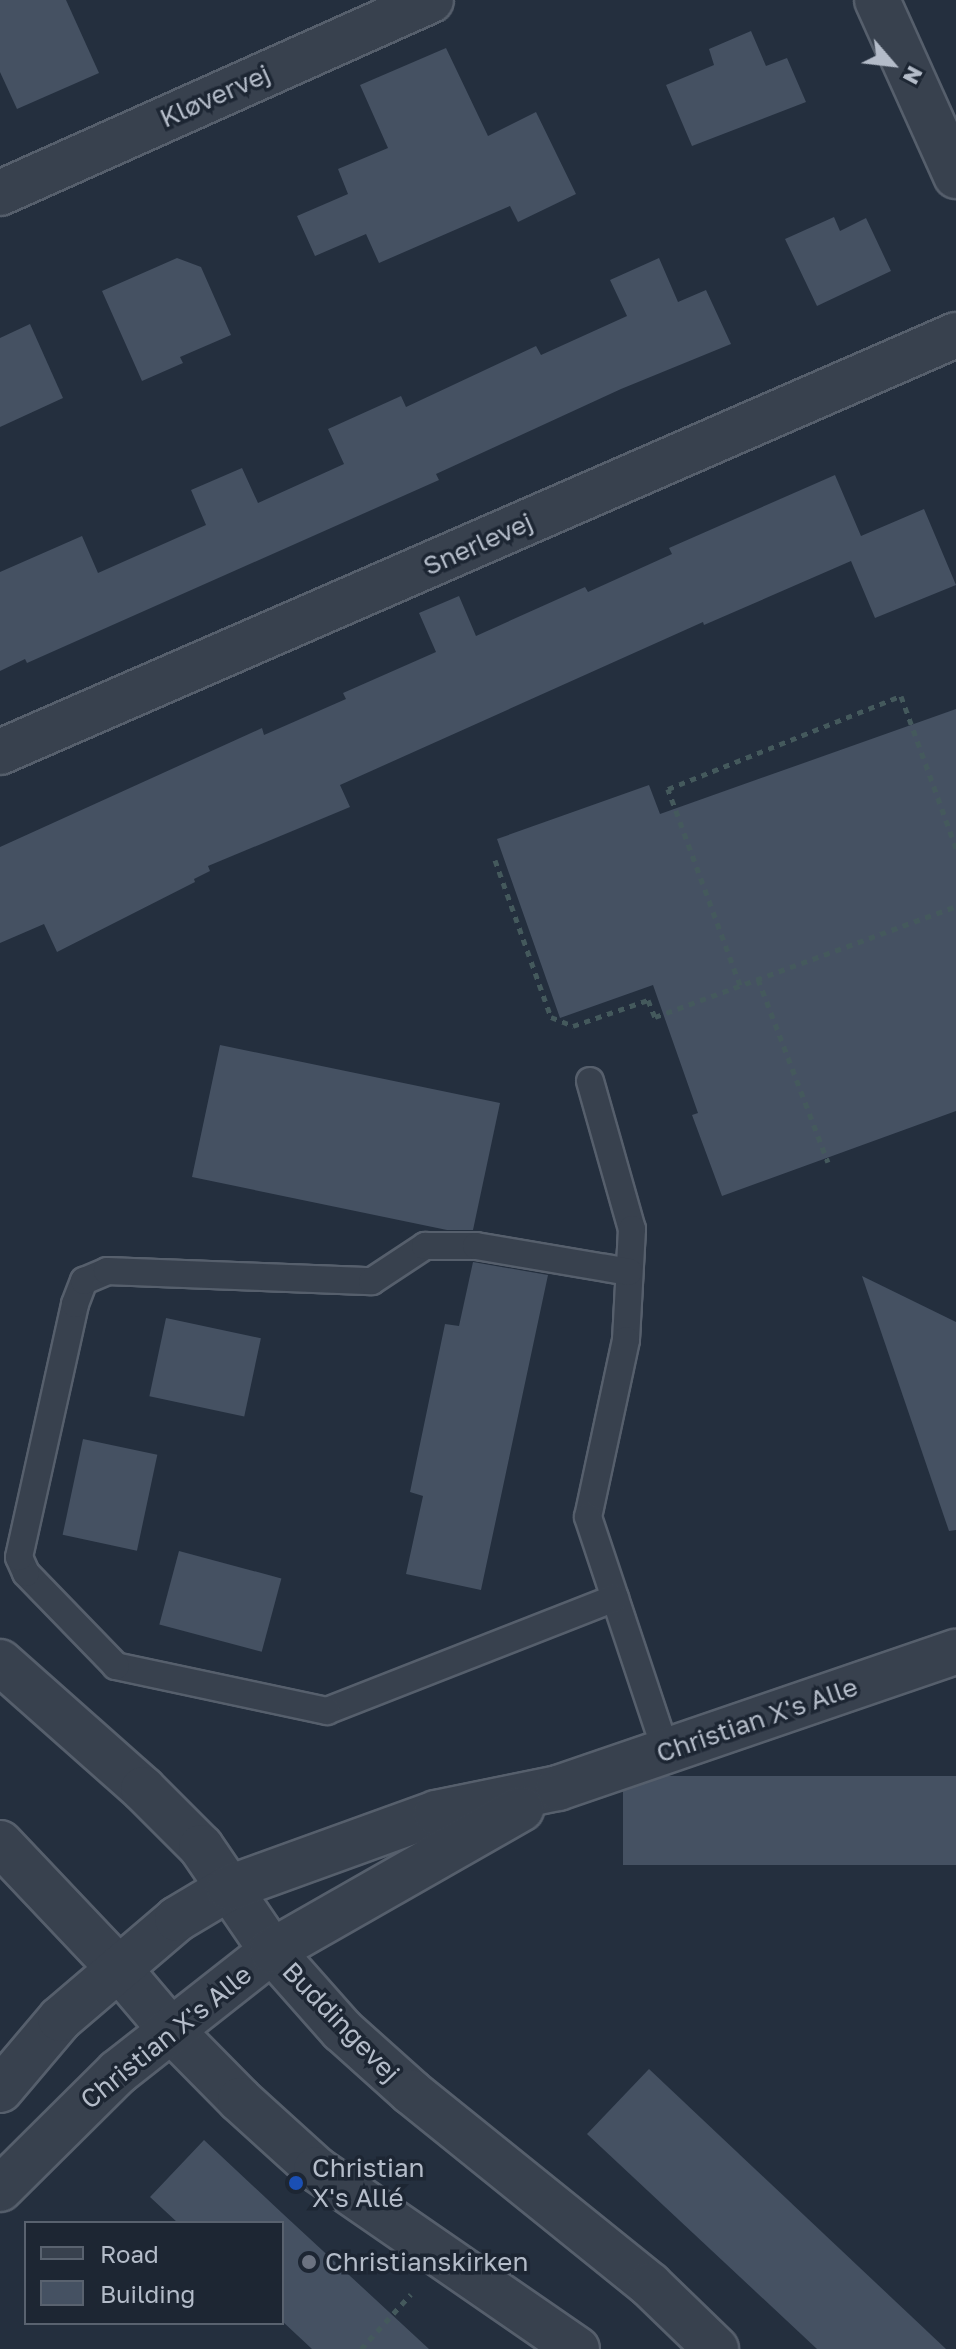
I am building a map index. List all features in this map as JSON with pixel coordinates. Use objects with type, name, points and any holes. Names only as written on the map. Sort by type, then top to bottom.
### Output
[{"type":"street","name":"Kløvervej","points":[[0,193],[431,0]]},
{"type":"street","points":[[877,0],[956,176]]},
{"type":"street","name":"Snerlevej","points":[[0,752],[956,335]]},
{"type":"street","name":"Christian X's Alle","points":[[0,2090],[60,2019],[177,1919],[229,1888],[436,1813],[558,1788],[956,1652]]},
{"type":"street","name":"Buddingevej","points":[[0,1662],[143,1789],[201,1847],[272,1951],[342,2030],[411,2092],[650,2285],[716,2349]]},
{"type":"street","name":"Christian X's Alle","points":[[0,2189],[118,2072],[272,1951],[558,1788]]},
{"type":"street","points":[[0,1843],[119,1969],[171,2030],[240,2100],[316,2169],[577,2349]]},
{"type":"lane","points":[[590,1081],[632,1229],[626,1340],[588,1517],[666,1751]]},
{"type":"lane","points":[[615,1598],[327,1711],[116,1666],[26,1573],[19,1557],[75,1304],[84,1281],[107,1271],[372,1281],[425,1246],[476,1246],[629,1272]]},
{"type":"path","points":[[740,985],[668,789],[901,696],[956,848]]},
{"type":"path","points":[[495,860],[551,1017],[573,1026],[648,1000],[655,1017],[956,906]]},
{"type":"path","points":[[758,979],[828,1162]]},
{"type":"path","points":[[361,2349],[444,2258]]},
{"type":"building","points":[[0,0],[66,0],[99,73],[17,109],[0,72]]},
{"type":"building","points":[[751,31],[766,66],[787,58],[806,102],[692,146],[666,85],[714,65],[709,49]]},
{"type":"building","points":[[446,48],[488,136],[536,112],[576,194],[518,222],[510,206],[379,263],[366,234],[315,256],[297,216],[348,194],[338,169],[388,148],[360,85]]},
{"type":"building","points":[[834,217],[840,231],[866,218],[891,271],[817,306],[785,239]]},
{"type":"building","points":[[177,258],[201,267],[231,335],[180,357],[183,363],[142,381],[102,291]]},
{"type":"building","points":[[659,258],[678,302],[706,290],[731,344],[621,389],[436,474],[439,480],[27,663],[25,659],[0,671],[0,572],[82,536],[98,573],[206,525],[191,490],[242,468],[258,503],[344,464],[328,429],[401,396],[406,407],[536,346],[541,355],[627,316],[610,280]]},
{"type":"building","points":[[30,324],[63,398],[0,427],[0,338]]},
{"type":"building","points":[[835,475],[861,536],[924,509],[956,585],[875,618],[851,561],[704,625],[703,622],[340,785],[350,807],[208,866],[210,871],[194,879],[195,882],[57,952],[44,924],[0,943],[0,847],[262,728],[264,735],[346,699],[343,693],[436,652],[419,613],[459,596],[476,636],[585,587],[588,592],[672,554],[669,548]]},
{"type":"building","points":[[956,709],[956,1111],[722,1196],[692,1115],[698,1113],[653,985],[560,1018],[497,839],[649,785],[660,814]]},
{"type":"building","points":[[220,1045],[500,1103],[473,1230],[447,1230],[192,1177]]},
{"type":"building","points":[[473,1262],[548,1275],[481,1590],[406,1574],[423,1496],[410,1492],[445,1324],[459,1326]]},
{"type":"building","points":[[862,1276],[956,1322],[956,1530],[949,1531]]},
{"type":"building","points":[[166,1318],[261,1338],[244,1416],[149,1396]]},
{"type":"building","points":[[83,1439],[157,1455],[137,1551],[63,1535]]},
{"type":"building","points":[[179,1551],[281,1578],[262,1652],[159,1624]]},
{"type":"building","points":[[623,1776],[956,1776],[956,1865],[623,1865]]},
{"type":"building","points":[[649,2069],[946,2349],[817,2349],[587,2134]]},
{"type":"building","name":"Christianskirken","points":[[204,2140],[429,2349],[312,2349],[284,2323],[284,2221],[176,2221],[150,2197]]},
{"type":"place","name":"Christian X's Allé","points":[[296,2183]]},
{"type":"place","name":"Christianskirken","points":[[309,2262]]}]
